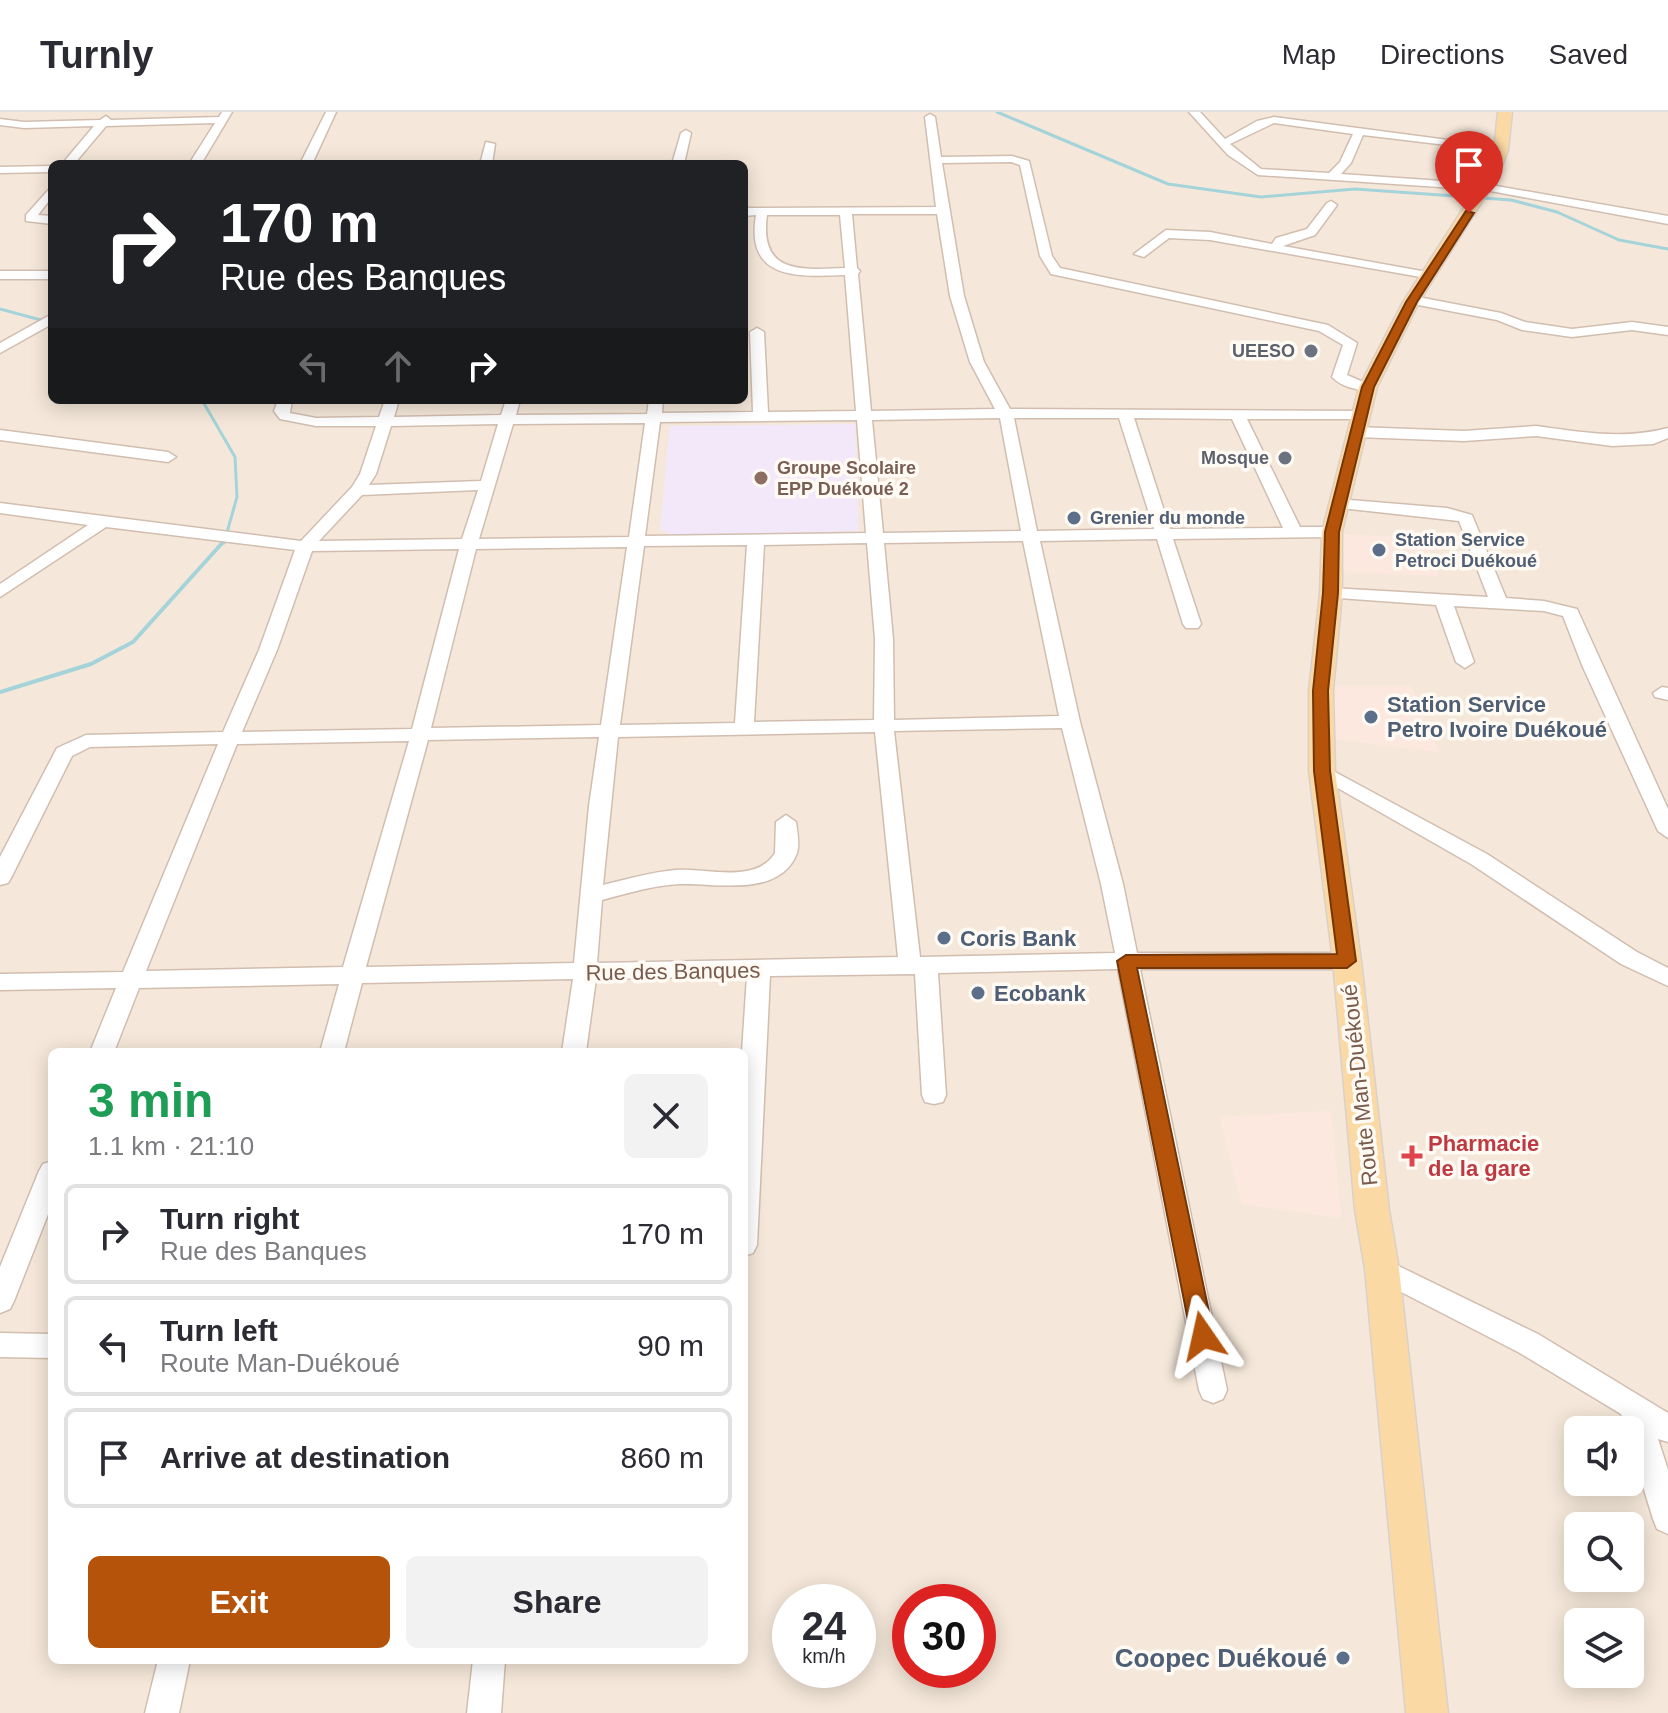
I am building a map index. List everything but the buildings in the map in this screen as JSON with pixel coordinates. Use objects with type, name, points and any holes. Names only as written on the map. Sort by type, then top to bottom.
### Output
[{"type":"main road","name":"Route Man-Duékoué","points":[[1427,1713],[1382,1269],[1372,1210],[1347,961],[1322,771],[1321,691],[1331,593],[1332,532],[1368,387],[1427,276],[1485,187],[1501,150],[1505,112]]},
{"type":"street","points":[[0,122],[8,112]]},
{"type":"street","points":[[71,160],[112,112]]},
{"type":"street","points":[[308,160],[331,112]]},
{"type":"street","points":[[1194,112],[1253,171],[1485,187],[1668,220]]},
{"type":"street","points":[[0,122],[24,125],[102,123],[224,116]]},
{"type":"street","points":[[197,160],[224,116]]},
{"type":"street","points":[[930,117],[957,296],[977,362],[1006,414],[1070,722],[1101,837],[1213,1390]]},
{"type":"street","points":[[1223,143],[1241,137],[1256,123],[1269,121],[1501,150]]},
{"type":"street","points":[[1332,177],[1345,163],[1359,132]]},
{"type":"street","points":[[679,160],[686,133]]},
{"type":"street","points":[[487,160],[490,144]]},
{"type":"street","points":[[936,160],[1012,159],[1025,163],[1048,264],[1055,271],[1323,328],[1350,343],[1339,377],[1351,384],[1368,387]]},
{"type":"street","points":[[0,170],[48,169]]},
{"type":"street","points":[[48,194],[30,218],[48,220]]},
{"type":"street","points":[[1276,248],[1280,241],[1311,232],[1331,205]]},
{"type":"street","points":[[748,212],[942,210]]},
{"type":"street","points":[[846,211],[854,271],[884,639],[884,726],[934,1095]]},
{"type":"street","points":[[762,212],[758,246],[760,253],[770,262],[801,271],[854,271]]},
{"type":"street","points":[[1140,254],[1166,234],[1210,236],[1427,276]]},
{"type":"street","points":[[0,275],[48,275]]},
{"type":"street","points":[[1413,300],[1486,313],[1522,326],[1572,333],[1636,326],[1668,331]]},
{"type":"street","points":[[0,349],[48,320]]},
{"type":"street","points":[[757,332],[761,419]]},
{"type":"street","points":[[284,404],[281,411],[297,420],[383,422],[506,421],[655,410],[761,419],[1125,414],[1238,415],[1464,436],[1536,431],[1612,441],[1653,439],[1668,433]]},
{"type":"street","points":[[104,1048],[268,650],[305,546],[358,490],[368,474],[390,404]]},
{"type":"street","points":[[333,1048],[420,735],[444,630],[512,404]]},
{"type":"street","points":[[575,1048],[609,732],[655,410]]},
{"type":"street","points":[[1125,414],[1192,624]]},
{"type":"street","points":[[1238,415],[1294,533]]},
{"type":"street","points":[[0,435],[168,457]]},
{"type":"street","points":[[358,490],[487,485]]},
{"type":"street","points":[[1338,504],[1447,513],[1466,518],[1499,603]]},
{"type":"street","points":[[0,508],[106,520],[211,538],[305,546],[1332,532]]},
{"type":"street","points":[[0,592],[106,520]]},
{"type":"street","points":[[744,727],[756,540]]},
{"type":"street","points":[[1331,593],[1555,607],[1571,613],[1591,665],[1668,829]]},
{"type":"street","points":[[1443,600],[1465,662]]},
{"type":"street","points":[[0,878],[57,765],[70,747],[99,740],[1070,722]]},
{"type":"street","points":[[1322,771],[1479,859],[1629,958],[1668,978]]},
{"type":"street","points":[[591,895],[678,877],[731,880],[761,873],[778,865],[787,852],[786,822]]},
{"type":"street","name":"Rue des Banques","points":[[0,982],[1126,961],[1347,961]]},
{"type":"street","points":[[748,1171],[759,969]]},
{"type":"street","points":[[0,1301],[48,1181]]},
{"type":"street","points":[[1382,1269],[1510,1331],[1668,1429]]},
{"type":"street","points":[[0,1345],[48,1346]]},
{"type":"street","points":[[1633,1405],[1668,1519]]},
{"type":"street","points":[[162,1713],[173,1664]]},
{"type":"street","points":[[484,1713],[489,1664]]},
{"type":"shaded area","points":[[0,112],[1668,112],[1668,1713],[0,1713]]},
{"type":"shaded area","name":"Groupe Scolaire EPP Duékoué 2","points":[[855,424],[859,531],[670,535],[660,529],[670,426]]},
{"type":"shaded area","points":[[1340,534],[1426,538],[1438,576],[1334,572]]},
{"type":"shaded area","points":[[1329,686],[1411,686],[1439,752],[1334,739]]},
{"type":"shaded area","points":[[1331,1111],[1341,1218],[1242,1204],[1219,1117]]},
{"type":"waterway","points":[[997,112],[1168,184],[1261,197],[1355,189],[1511,200],[1557,212],[1619,240],[1668,249]]},
{"type":"waterway","points":[[0,309],[48,322]]},
{"type":"waterway","points":[[204,404],[235,457],[237,497],[224,543]]},
{"type":"waterway","points":[[0,692],[91,664],[133,642],[224,541]]},
{"type":"place","name":"UEESO","points":[[1311,351]]},
{"type":"place","name":"Mosque","points":[[1285,458]]},
{"type":"place","name":"Groupe Scolaire EPP Duékoué 2","points":[[761,478]]},
{"type":"place","name":"Grenier du monde","points":[[1074,518]]},
{"type":"place","name":"Station Service Petroci Duékoué","points":[[1379,550]]},
{"type":"place","name":"Station Service Petro Ivoire Duékoué","points":[[1371,717]]},
{"type":"place","name":"Coris Bank","points":[[944,938]]},
{"type":"place","name":"Ecobank","points":[[978,993]]},
{"type":"place","name":"Pharmacie de la gare","points":[[1412,1156]]},
{"type":"place","name":"Coopec Duékoué","points":[[1343,1658]]},
{"type":"route","points":[[1203,1336],[1126,961],[1347,961],[1322,771],[1321,691],[1331,593],[1332,532],[1368,387],[1411,302],[1469,213]]}]
